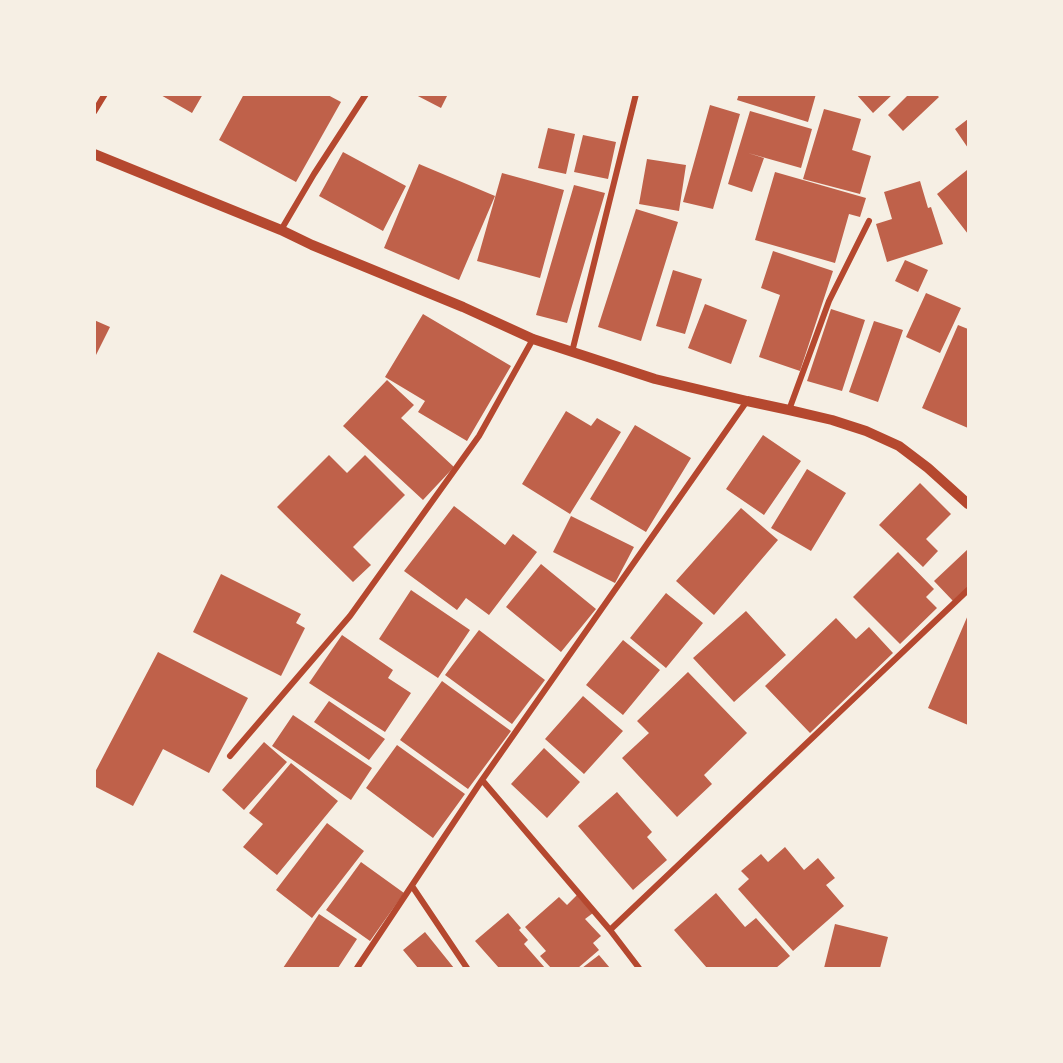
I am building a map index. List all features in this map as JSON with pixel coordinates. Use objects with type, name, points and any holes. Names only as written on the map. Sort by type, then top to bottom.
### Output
[{"type":"street","points":[[94,112],[105,94]]},
{"type":"street","points":[[281,230],[366,94]]},
{"type":"street","points":[[572,352],[636,94]]},
{"type":"street","points":[[94,154],[281,230],[463,307],[532,339],[655,379],[832,420],[866,431],[899,446],[969,504]]},
{"type":"street","points":[[789,410],[829,301],[869,221]]},
{"type":"street","points":[[230,756],[350,616],[479,436],[532,339]]},
{"type":"street","points":[[357,969],[482,780],[747,401]]},
{"type":"street","points":[[610,930],[969,590]]},
{"type":"street","points":[[482,780],[610,930],[639,969]]},
{"type":"street","points":[[412,886],[467,969]]},
{"type":"building","points":[[159,94],[203,94],[192,113]]},
{"type":"building","points":[[244,94],[326,94],[341,102],[296,182],[219,140]]},
{"type":"building","points":[[414,94],[448,94],[441,108]]},
{"type":"building","points":[[739,94],[816,94],[808,122],[737,100]]},
{"type":"building","points":[[856,94],[893,94],[873,113]]},
{"type":"building","points":[[909,94],[936,94],[939,97],[903,131],[888,115]]},
{"type":"building","points":[[710,105],[740,114],[713,209],[683,202]]},
{"type":"building","points":[[824,109],[861,119],[852,150],[871,156],[860,194],[803,179]]},
{"type":"building","points":[[750,111],[812,129],[801,168],[748,153],[764,158],[752,192],[728,184]]},
{"type":"building","points":[[968,119],[968,148],[955,129]]},
{"type":"building","points":[[548,128],[575,134],[566,174],[538,168]]},
{"type":"building","points":[[583,135],[616,142],[608,179],[574,172]]},
{"type":"building","points":[[343,152],[406,186],[383,231],[319,196]]},
{"type":"building","points":[[647,159],[686,165],[679,211],[639,204]]},
{"type":"building","points":[[419,164],[495,196],[459,280],[384,248]]},
{"type":"building","points":[[968,171],[968,234],[937,194]]},
{"type":"building","points":[[775,172],[866,198],[860,217],[849,214],[835,263],[755,240]]},
{"type":"building","points":[[502,173],[564,190],[540,278],[477,261]]},
{"type":"building","points":[[920,181],[943,244],[887,262],[876,224],[892,219],[884,192]]},
{"type":"building","points":[[574,185],[605,193],[567,323],[536,315]]},
{"type":"building","points":[[636,209],[678,222],[641,341],[598,327]]},
{"type":"building","points":[[773,251],[833,271],[800,371],[759,357],[780,295],[761,288]]},
{"type":"building","points":[[905,260],[928,270],[918,292],[895,281]]},
{"type":"building","points":[[673,270],[702,279],[685,334],[656,326]]},
{"type":"building","points":[[926,293],[961,308],[940,353],[906,337]]},
{"type":"building","points":[[705,304],[747,320],[731,364],[688,348]]},
{"type":"building","points":[[831,309],[865,320],[842,391],[807,381]]},
{"type":"building","points":[[423,314],[511,366],[467,441],[418,412],[425,401],[385,377]]},
{"type":"building","points":[[94,320],[110,327],[94,359]]},
{"type":"building","points":[[874,321],[903,330],[878,402],[849,392]]},
{"type":"building","points":[[958,325],[968,329],[968,428],[922,408]]},
{"type":"building","points":[[387,380],[414,405],[401,418],[454,467],[423,500],[343,426]]},
{"type":"building","points":[[566,411],[591,426],[597,418],[621,432],[570,514],[522,484]]},
{"type":"building","points":[[635,425],[691,458],[646,532],[590,499]]},
{"type":"building","points":[[763,435],[801,461],[764,515],[726,489]]},
{"type":"building","points":[[329,455],[347,473],[365,455],[405,495],[353,547],[371,565],[353,582],[277,507]]},
{"type":"building","points":[[807,469],[846,493],[811,551],[771,528]]},
{"type":"building","points":[[920,483],[951,514],[926,539],[938,551],[923,567],[879,525]]},
{"type":"building","points":[[454,506],[505,545],[513,534],[537,552],[489,615],[466,598],[457,610],[404,571]]},
{"type":"building","points":[[741,508],[778,540],[714,615],[676,581]]},
{"type":"building","points":[[571,516],[634,547],[615,583],[553,552]]},
{"type":"building","points":[[968,549],[968,587],[953,601],[934,581]]},
{"type":"building","points":[[898,552],[934,589],[926,597],[937,608],[900,644],[853,597]]},
{"type":"building","points":[[541,564],[596,609],[561,652],[506,607]]},
{"type":"building","points":[[221,574],[301,614],[296,623],[305,628],[281,676],[193,632]]},
{"type":"building","points":[[411,590],[470,630],[438,678],[379,639]]},
{"type":"building","points":[[666,593],[703,623],[666,668],[630,638]]},
{"type":"building","points":[[746,611],[786,655],[734,702],[693,658]]},
{"type":"building","points":[[968,615],[968,725],[928,708]]},
{"type":"building","points":[[836,618],[856,639],[869,627],[893,653],[810,733],[765,686]]},
{"type":"building","points":[[479,630],[545,680],[512,724],[445,675]]},
{"type":"building","points":[[342,635],[393,670],[388,678],[411,693],[385,732],[309,683]]},
{"type":"building","points":[[623,640],[660,670],[623,715],[586,685]]},
{"type":"building","points":[[158,652],[248,698],[209,773],[163,749],[133,806],[94,786],[94,774]]},
{"type":"building","points":[[688,672],[747,733],[704,775],[712,784],[677,817],[622,758],[649,733],[637,721]]},
{"type":"building","points":[[442,681],[511,731],[468,789],[400,740]]},
{"type":"building","points":[[583,696],[623,731],[584,774],[545,739]]},
{"type":"building","points":[[329,701],[385,739],[369,760],[314,722]]},
{"type":"building","points":[[293,715],[372,768],[351,800],[272,746]]},
{"type":"building","points":[[264,742],[287,762],[244,810],[222,790]]},
{"type":"building","points":[[397,745],[465,794],[433,838],[366,788]]},
{"type":"building","points":[[544,748],[580,782],[547,818],[511,784]]},
{"type":"building","points":[[291,763],[338,801],[277,875],[243,847],[263,824],[249,813]]},
{"type":"building","points":[[617,792],[652,832],[647,837],[667,860],[633,890],[578,826]]},
{"type":"building","points":[[327,823],[364,851],[312,918],[276,890]]},
{"type":"building","points":[[785,847],[804,870],[818,858],[835,878],[826,885],[844,906],[793,951],[738,889],[749,879],[741,871],[761,854],[768,862]]},
{"type":"building","points":[[361,862],[404,893],[370,941],[326,910]]},
{"type":"building","points":[[716,893],[745,927],[756,918],[790,956],[776,968],[707,968],[674,930]]},
{"type":"building","points":[[577,895],[593,913],[585,919],[601,936],[593,943],[599,950],[578,968],[551,968],[540,956],[546,951],[525,927],[559,897],[567,905]]},
{"type":"building","points":[[508,913],[528,940],[524,944],[545,968],[499,968],[475,941]]},
{"type":"building","points":[[319,914],[357,939],[338,968],[283,968]]},
{"type":"building","points":[[835,924],[888,937],[880,968],[824,968]]},
{"type":"building","points":[[425,932],[454,968],[418,968],[403,950]]},
{"type":"building","points":[[599,955],[610,968],[582,968]]}]
